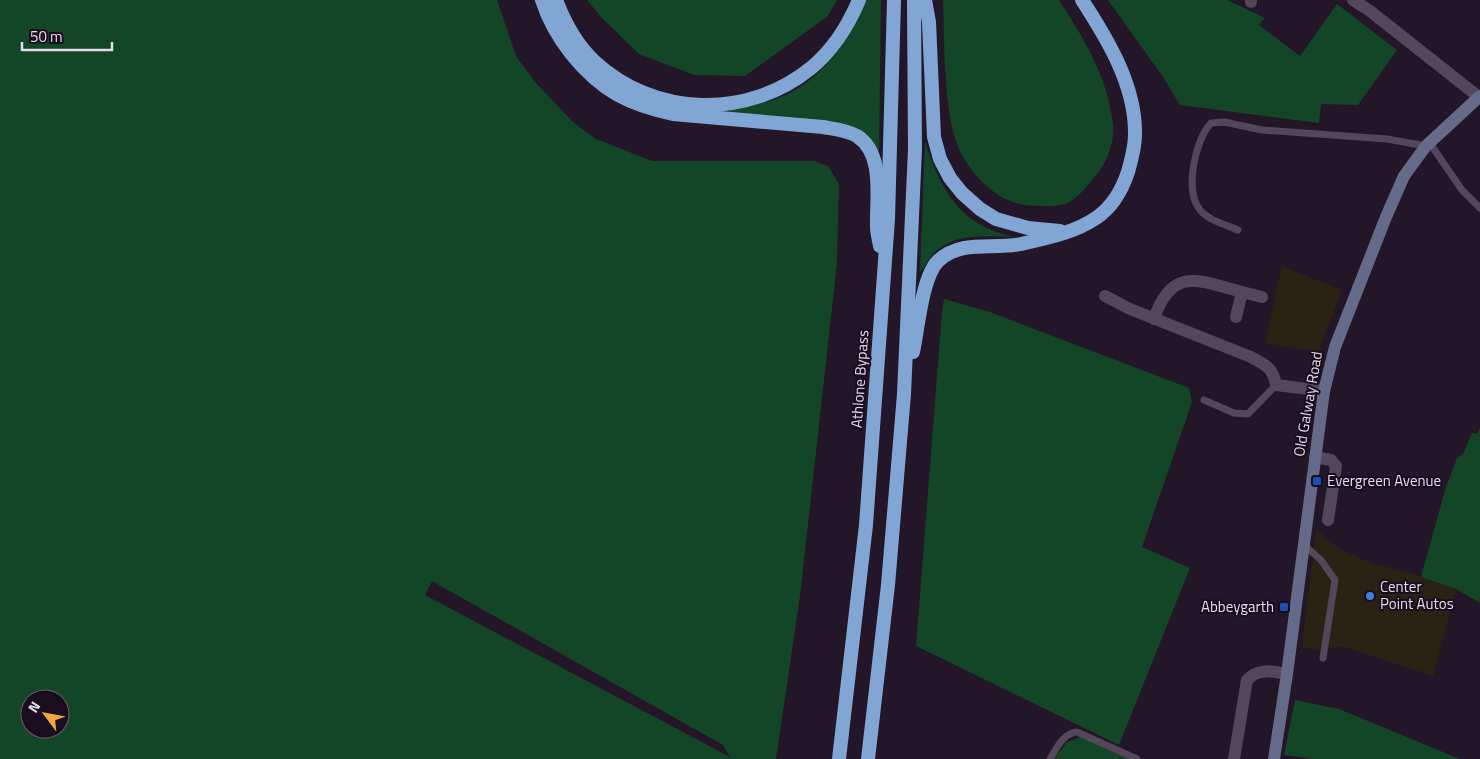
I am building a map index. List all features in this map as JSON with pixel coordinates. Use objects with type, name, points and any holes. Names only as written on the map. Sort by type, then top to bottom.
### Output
[{"type":"highway","points":[[542,0],[556,30],[570,52],[592,75],[618,95],[634,102],[673,114],[823,127],[842,130],[857,136],[865,144],[873,158],[878,179],[877,228],[884,269]]},
{"type":"highway","points":[[556,0],[567,24],[580,44],[593,60],[613,76],[636,90],[661,98],[686,105],[710,106],[741,102],[765,94],[787,84],[811,67],[836,42],[851,19],[859,0]]},
{"type":"highway","name":"Athlone Bypass","points":[[839,759],[866,525],[888,210],[894,0]]},
{"type":"highway","points":[[868,759],[888,585],[904,394],[915,149],[914,0]]},
{"type":"highway","points":[[925,0],[929,22],[934,137],[940,159],[950,178],[962,193],[980,209],[996,219],[1028,228],[1071,232]]},
{"type":"highway","points":[[904,394],[923,295],[929,274],[936,263],[947,254],[970,246],[1018,244],[1071,232],[1103,212],[1114,199],[1124,182],[1136,138],[1135,118],[1129,92],[1118,62],[1100,28],[1082,0]]},
{"type":"main road","name":"Old Galway Road","points":[[1274,759],[1324,391],[1335,347],[1392,202],[1407,170],[1427,144],[1480,96]]},
{"type":"street","points":[[1353,0],[1480,96]]},
{"type":"street","points":[[1154,319],[1162,302],[1177,284],[1182,281],[1197,280],[1262,297]]},
{"type":"street","points":[[1236,317],[1242,292]]},
{"type":"street","points":[[1105,296],[1130,309],[1250,357],[1273,372],[1276,385],[1324,391]]},
{"type":"street","points":[[1315,457],[1331,460],[1336,466],[1328,520]]},
{"type":"street","points":[[1234,759],[1247,680],[1259,671],[1287,674]]},
{"type":"lane","points":[[1238,230],[1200,211],[1194,199],[1191,182],[1197,151],[1204,131],[1211,123],[1224,122],[1262,130],[1387,139],[1427,144],[1462,190],[1480,208]]},
{"type":"lane","points":[[1204,400],[1234,413],[1248,414],[1276,385]]},
{"type":"lane","points":[[1304,544],[1321,560],[1335,580],[1323,658]]},
{"type":"lane","points":[[1050,759],[1066,735],[1070,732],[1077,732],[1137,759]]},
{"type":"shaded area","points":[[1282,266],[1342,290],[1318,352],[1265,343]]},
{"type":"shaded area","points":[[1317,525],[1318,531],[1338,548],[1371,563],[1407,572],[1456,589],[1433,676],[1342,646],[1322,650],[1302,647]]},
{"type":"green space","points":[[0,0],[497,0],[516,56],[535,82],[574,123],[596,139],[652,161],[814,161],[828,166],[839,184],[837,263],[800,596],[776,759],[0,759]],"holes":[[[432,581],[723,745],[730,757],[425,595]]]},
{"type":"green space","points":[[587,0],[837,0],[828,16],[745,76],[694,75],[639,54],[602,18]]},
{"type":"green space","points":[[866,0],[881,0],[879,152],[861,135],[713,114],[776,99],[792,92],[807,82],[820,72],[841,46],[851,31]]},
{"type":"green space","points":[[943,0],[1059,0],[1094,59],[1106,90],[1113,124],[1113,138],[1103,165],[1076,198],[1066,204],[1052,206],[1031,206],[1016,203],[1000,196],[985,185],[963,157],[951,123],[948,102]]},
{"type":"green space","points":[[1108,0],[1227,0],[1265,18],[1259,25],[1300,56],[1337,4],[1397,50],[1358,105],[1321,104],[1319,123],[1180,105],[1163,77]]},
{"type":"green space","points":[[925,141],[933,165],[944,188],[960,208],[969,217],[983,226],[1012,237],[971,237],[951,242],[934,253],[920,272]]},
{"type":"green space","points":[[944,299],[990,312],[1189,388],[1192,402],[1142,547],[1190,568],[1119,745],[916,646]]},
{"type":"green space","points":[[1480,428],[1480,603],[1456,589],[1421,577],[1445,490],[1457,458],[1463,454],[1472,433],[1477,434]]},
{"type":"green space","points":[[1295,700],[1339,709],[1460,759],[1313,759],[1284,755]]},
{"type":"green space","points":[[1081,737],[1128,759],[1054,759],[1067,742]]},
{"type":"place","name":"Evergreen Avenue","points":[[1317,481]]},
{"type":"place","name":"Center Point Autos","points":[[1370,596]]},
{"type":"place","name":"Abbeygarth","points":[[1284,607]]}]
